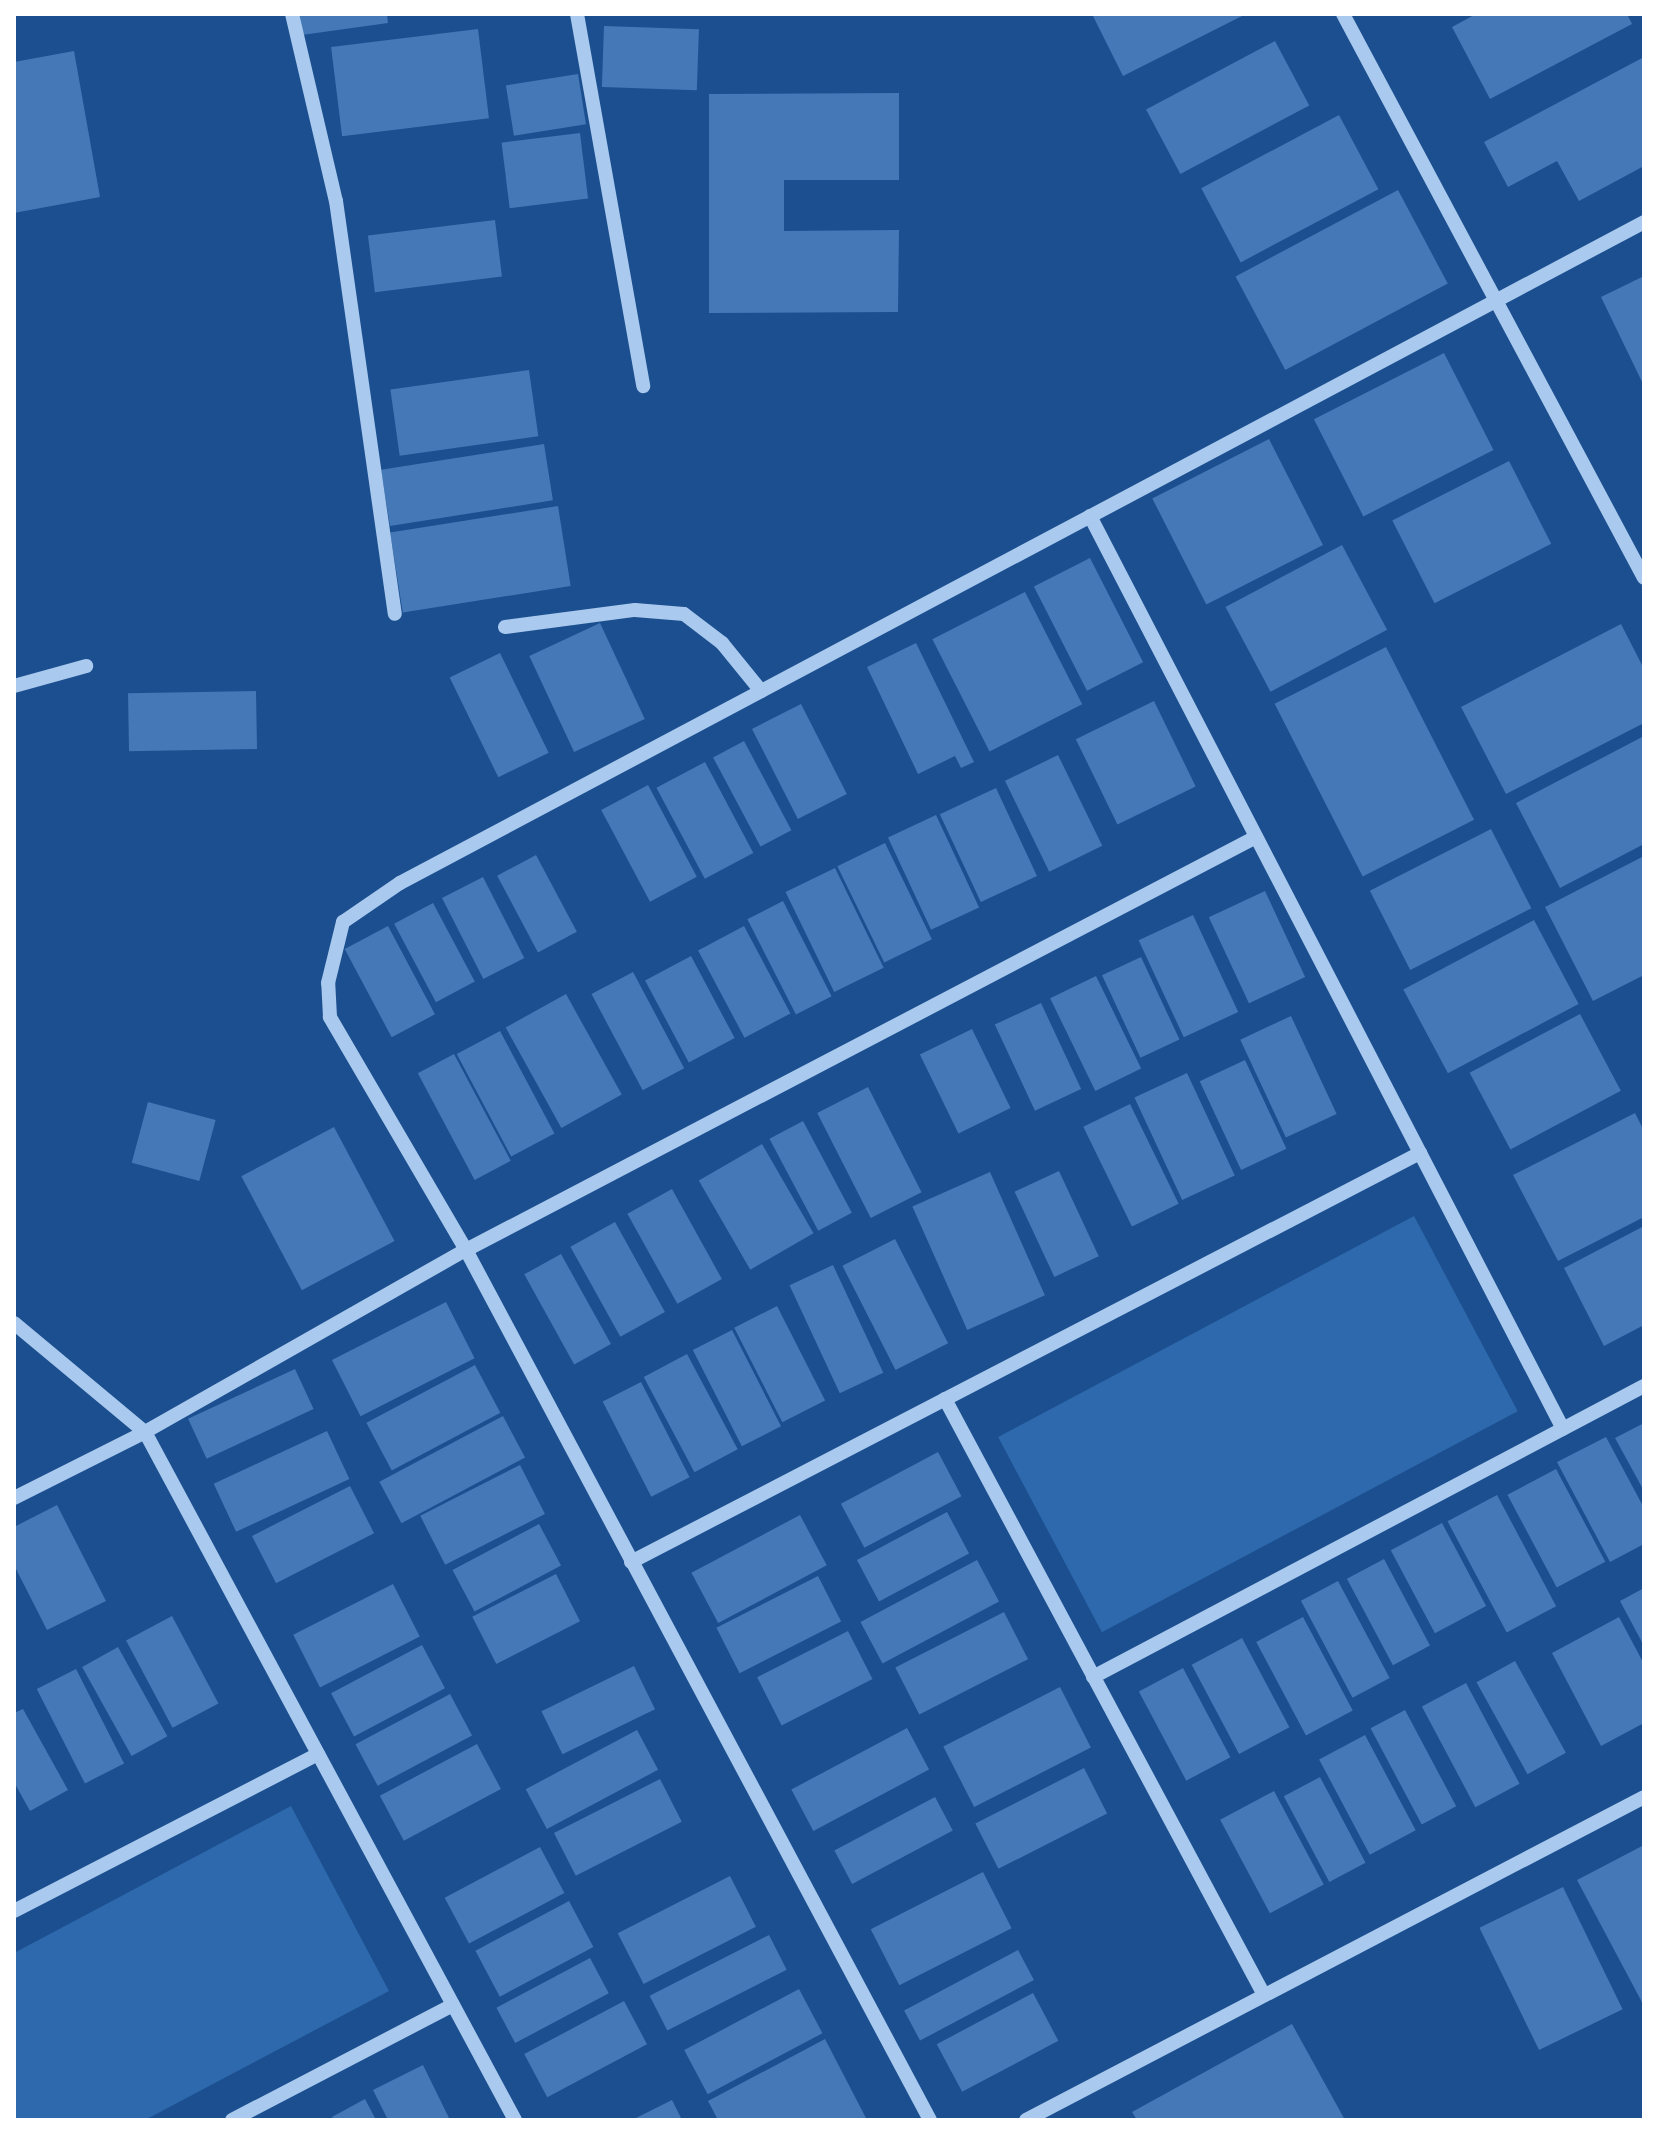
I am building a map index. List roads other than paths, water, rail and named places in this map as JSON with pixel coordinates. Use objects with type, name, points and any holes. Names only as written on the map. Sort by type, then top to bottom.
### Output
[{"type":"street","points":[[292,14],[336,201],[395,614]]},
{"type":"street","points":[[577,14],[643,386]]},
{"type":"street","points":[[1343,14],[1644,578]]},
{"type":"street","points":[[930,2120],[466,1250],[330,1017],[328,983],[343,922],[400,883],[1644,222]]},
{"type":"street","points":[[1090,516],[1563,1429]]},
{"type":"street","points":[[505,627],[635,610],[684,614],[722,643],[761,691]]},
{"type":"street","points":[[14,686],[86,666]]},
{"type":"street","points":[[14,1498],[145,1432],[466,1250],[1256,837]]},
{"type":"street","points":[[631,1562],[1420,1153]]},
{"type":"street","points":[[14,1323],[145,1432],[515,2120]]},
{"type":"street","points":[[1093,1677],[1644,1386]]},
{"type":"street","points":[[945,1399],[1264,1995]]},
{"type":"street","points":[[14,1911],[318,1754]]},
{"type":"street","points":[[1026,2120],[1644,1797]]},
{"type":"street","points":[[232,2120],[453,2005]]}]
